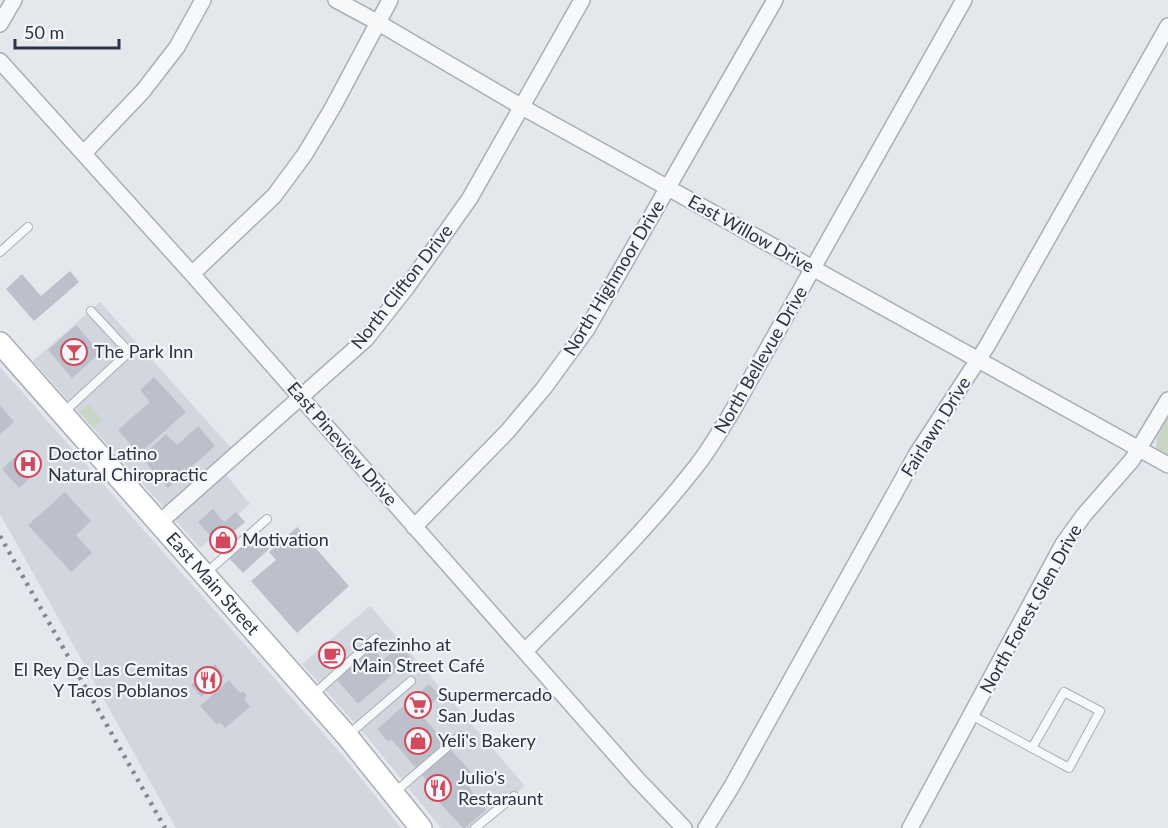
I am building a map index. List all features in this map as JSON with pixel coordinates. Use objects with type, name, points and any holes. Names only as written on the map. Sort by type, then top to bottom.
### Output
[{"type":"main road","name":"East Main Street","points":[[0,343],[347,736],[421,828]]},
{"type":"street","points":[[0,24],[14,0]]},
{"type":"street","points":[[84,153],[143,91],[177,47],[203,0]]},
{"type":"street","name":"East Willow Drive","points":[[336,0],[522,107],[1168,465]]},
{"type":"street","points":[[192,274],[274,196],[305,153],[333,107],[390,0]]},
{"type":"street","name":"North Clifton Drive","points":[[160,522],[366,339],[407,287],[470,198],[582,0]]},
{"type":"street","name":"North Highmoor Drive","points":[[414,527],[507,432],[544,388],[587,329],[775,0]]},
{"type":"street","name":"North Bellevue Drive","points":[[525,651],[622,553],[699,462],[734,410],[964,0]]},
{"type":"street","name":"Fairlawn Drive","points":[[706,828],[916,456],[987,346],[1168,27]]},
{"type":"street","name":"East Pineview Drive","points":[[0,61],[192,274],[638,780],[684,828]]},
{"type":"street","name":"North Forest Glen Drive","points":[[910,828],[1064,544],[1084,515],[1132,460],[1168,400]]},
{"type":"lane","points":[[0,252],[28,227]]},
{"type":"lane","points":[[63,413],[129,352],[91,311]]},
{"type":"lane","points":[[205,574],[267,519]]},
{"type":"lane","points":[[312,696],[376,638]]},
{"type":"lane","points":[[347,736],[411,681]]},
{"type":"lane","points":[[971,715],[1032,748],[1069,768],[1100,711],[1064,692],[1032,748]]},
{"type":"lane","points":[[394,793],[460,736]]},
{"type":"lane","points":[[475,828],[514,796]]},
{"type":"shaded area","points":[[100,302],[233,450],[217,464],[250,504],[200,548],[33,361]]},
{"type":"shaded area","points":[[0,367],[344,757],[401,828],[176,828],[0,514]]},
{"type":"shaded area","points":[[370,606],[525,786],[475,828],[441,828],[368,738],[302,664]]},
{"type":"green space","points":[[88,404],[103,420],[93,428],[79,412]]},
{"type":"green space","points":[[1168,417],[1168,455],[1156,448],[1157,436]]},
{"type":"building","points":[[70,271],[79,282],[34,321],[6,289],[22,274],[41,296]]},
{"type":"building","name":"The Park Inn","points":[[76,325],[100,353],[72,378],[48,350]]},
{"type":"building","points":[[154,377],[186,412],[139,454],[118,430],[150,402],[140,390]]},
{"type":"building","points":[[0,405],[14,422],[0,434]]},
{"type":"building","points":[[198,426],[215,446],[168,488],[141,457],[166,434],[177,445]]},
{"type":"building","points":[[24,449],[41,468],[19,488],[2,469]]},
{"type":"building","points":[[65,492],[91,521],[76,535],[92,553],[71,572],[28,525]]},
{"type":"building","points":[[213,509],[224,522],[236,512],[245,522],[233,532],[238,537],[223,550],[198,522]]},
{"type":"building","points":[[297,527],[349,586],[297,633],[251,581],[276,560],[269,552]]},
{"type":"building","points":[[254,533],[269,549],[243,573],[228,557]]},
{"type":"building","name":"Cafezinho at Main Street Café","points":[[334,643],[345,655],[331,668],[320,656]]},
{"type":"building","points":[[400,645],[416,664],[403,675],[398,670],[358,704],[337,680],[373,648],[383,660]]},
{"type":"building","name":"El Rey De Las Cemitas Y Tacos Poblanos","points":[[215,664],[225,676],[201,697],[191,685]]},
{"type":"building","points":[[229,680],[240,693],[243,691],[247,696],[245,700],[250,707],[225,728],[220,722],[217,725],[200,706]]},
{"type":"building","points":[[429,684],[440,696],[420,714],[446,743],[416,768],[391,739],[388,742],[377,729]]},
{"type":"building","points":[[451,750],[471,772],[463,779],[486,810],[465,828],[438,801],[441,798],[422,775]]},
{"type":"railway","points":[[0,536],[165,828]]},
{"type":"place","name":"The Park Inn","points":[[74,352]]},
{"type":"place","name":"Doctor Latino Natural Chiropractic","points":[[28,464]]},
{"type":"place","name":"Motivation","points":[[223,540]]},
{"type":"place","name":"Cafezinho at Main Street Café","points":[[332,655]]},
{"type":"place","name":"El Rey De Las Cemitas Y Tacos Poblanos","points":[[208,680]]},
{"type":"place","name":"Supermercado San Judas","points":[[418,705]]},
{"type":"place","name":"Yeli's Bakery","points":[[418,741]]},
{"type":"place","name":"Julio's Restaraunt","points":[[438,788]]}]
